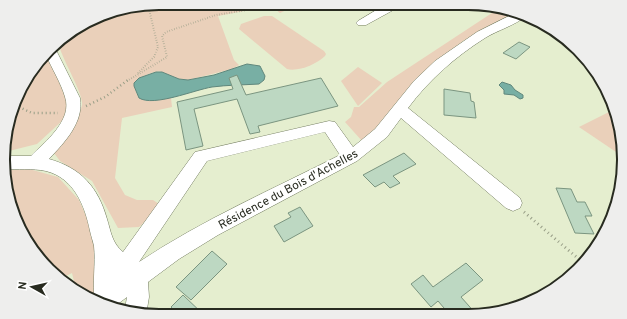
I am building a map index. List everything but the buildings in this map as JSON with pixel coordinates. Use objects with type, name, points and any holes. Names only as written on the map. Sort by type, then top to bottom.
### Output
[{"type":"street","points":[[362,23],[384,10]]},
{"type":"street","name":"Résidence du Bois d'Achelles","points":[[131,272],[172,252],[211,229],[350,157],[381,133],[419,84],[451,55],[488,30],[515,18]]},
{"type":"street","points":[[35,163],[61,133],[74,112],[75,103],[52,56]]},
{"type":"street","points":[[399,109],[513,203]]},
{"type":"street","points":[[108,300],[131,272],[201,156],[328,126],[350,157]]},
{"type":"street","points":[[10,163],[35,163],[62,170],[82,184],[94,206],[104,243],[106,299]]},
{"type":"street","points":[[104,243],[110,254],[131,272],[139,288],[137,307]]},
{"type":"path","points":[[20,106],[27,112],[74,112],[105,97],[134,76],[151,61],[157,50],[149,10]]},
{"type":"path","points":[[134,76],[167,57],[162,36],[168,30],[216,15],[247,10]]},
{"type":"path","points":[[513,203],[579,259]]},
{"type":"shaded area","points":[[150,10],[250,10],[218,16],[234,60],[239,65],[232,69],[188,80],[179,79],[159,71],[139,78],[135,89],[138,97],[147,101],[171,98],[172,107],[122,118],[115,178],[125,195],[137,200],[153,200],[159,204],[150,217],[139,227],[118,228],[92,181],[60,161],[54,153],[74,123],[82,105],[80,93],[60,49],[76,35],[93,25],[130,13]]},
{"type":"shaded area","points":[[276,10],[286,10],[280,13]]},
{"type":"shaded area","points":[[493,12],[512,17],[463,41],[424,73],[384,120],[362,141],[345,122],[351,117],[354,107],[359,107],[387,82]]},
{"type":"shaded area","points":[[264,16],[272,16],[324,51],[326,54],[325,56],[307,67],[291,70],[287,69],[239,29],[241,24]]},
{"type":"shaded area","points":[[49,59],[69,106],[63,120],[37,144],[10,151],[15,121],[21,102],[35,76]]},
{"type":"shaded area","points":[[358,67],[382,83],[358,106],[341,81]]},
{"type":"shaded area","points":[[609,112],[616,140],[617,153],[579,127]]},
{"type":"shaded area","points":[[29,169],[58,177],[79,200],[94,234],[99,296],[74,283],[72,273],[66,276],[47,258],[35,243],[21,217],[10,170]]},
{"type":"water","points":[[247,64],[260,66],[265,76],[264,80],[259,84],[212,87],[174,97],[154,100],[139,98],[134,86],[134,83],[139,78],[156,72],[162,72],[179,79],[188,80],[214,75]]},
{"type":"water","points":[[502,82],[511,85],[515,90],[523,95],[523,98],[520,99],[514,95],[504,94],[504,90],[499,85]]}]
